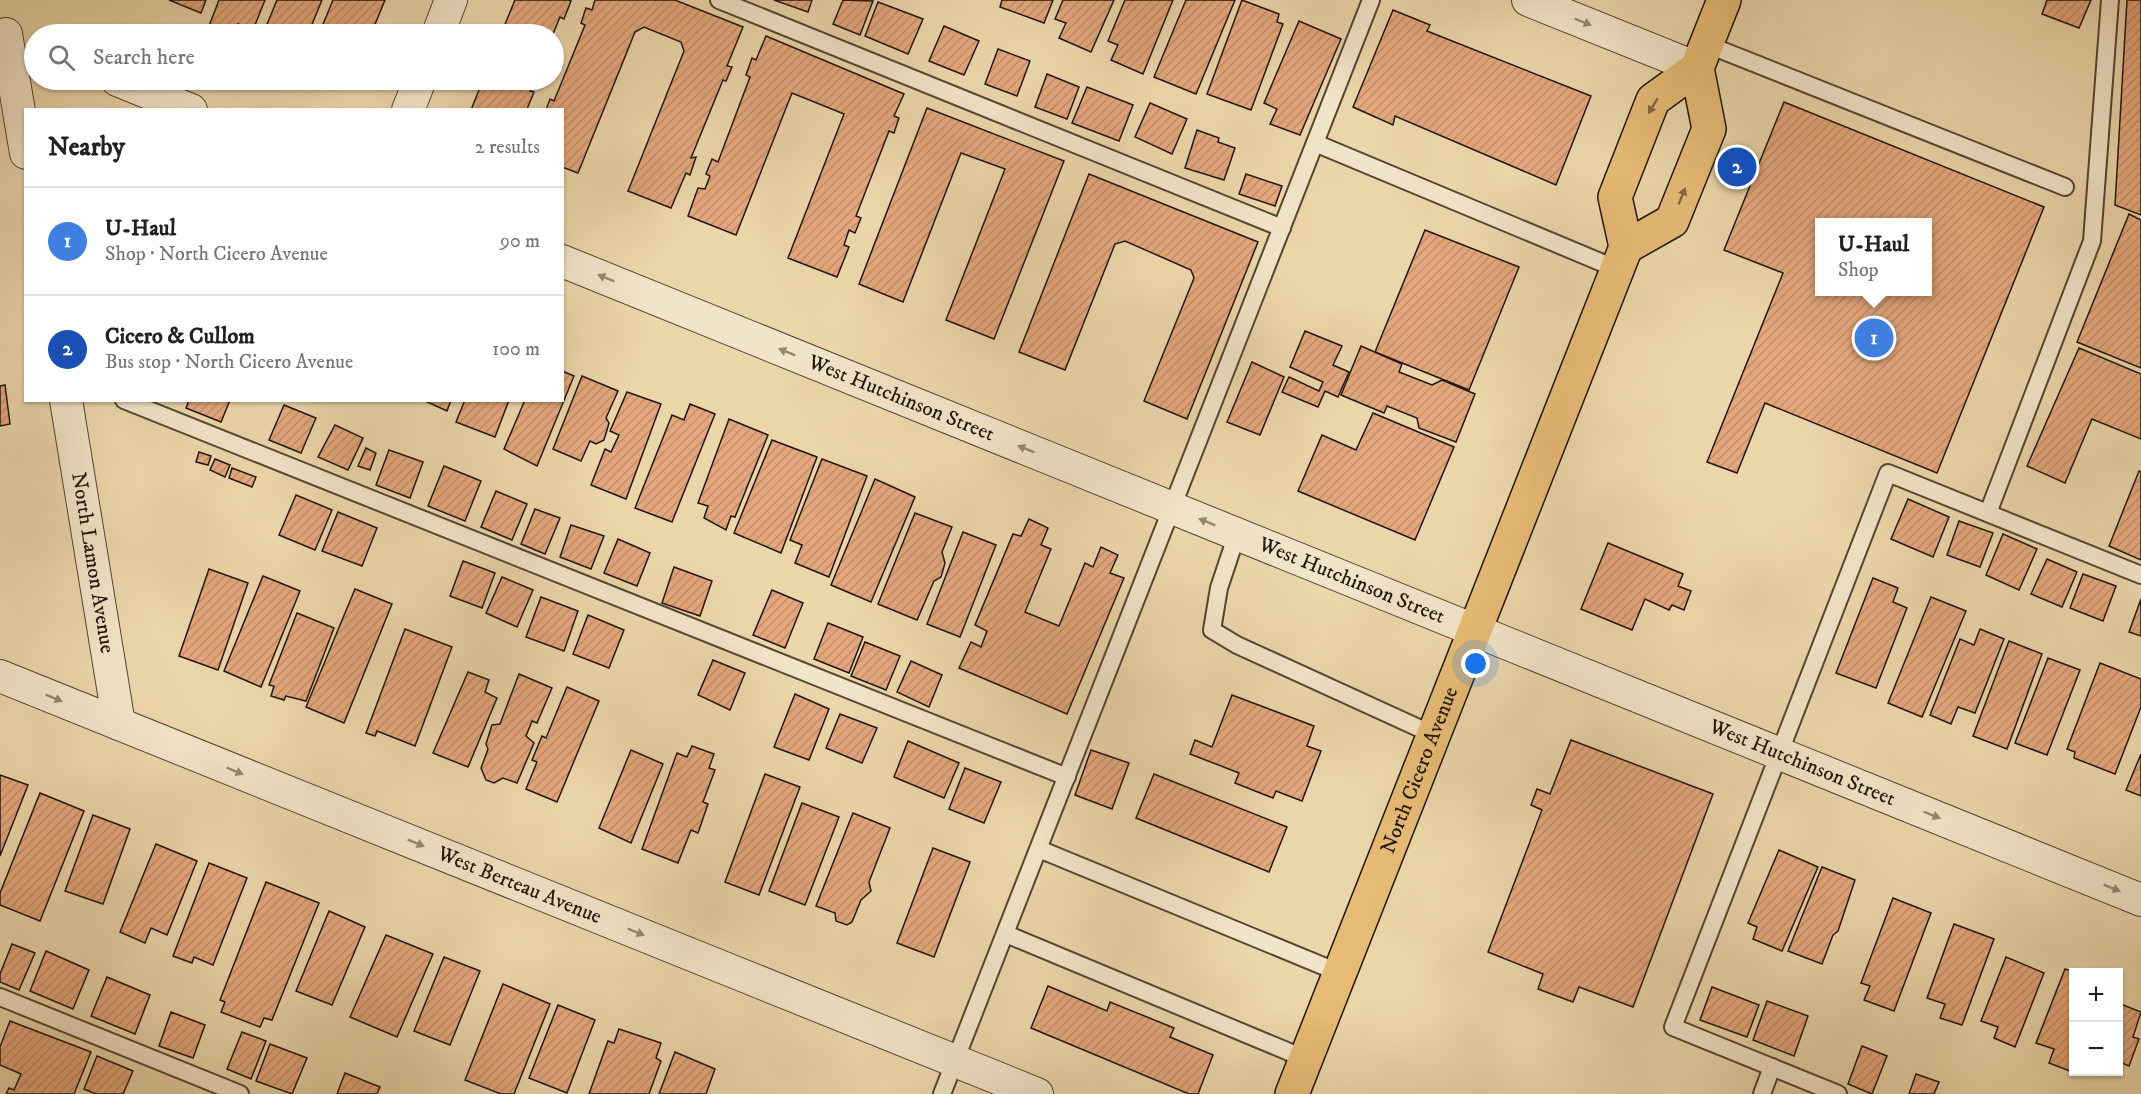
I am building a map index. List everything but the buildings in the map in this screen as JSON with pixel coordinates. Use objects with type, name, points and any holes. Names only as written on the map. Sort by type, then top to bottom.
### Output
[{"type":"main road","points":[[1622,258],[1615,196],[1653,100],[1702,56],[1724,0]]},
{"type":"main road","points":[[1622,258],[1672,221],[1709,129],[1702,56]]},
{"type":"main road","name":"North Cicero Avenue","points":[[1292,1094],[1622,258]]},
{"type":"street","points":[[442,24],[451,0]]},
{"type":"street","points":[[1528,0],[1702,56]]},
{"type":"street","points":[[3,33],[24,42]]},
{"type":"street","points":[[3,33],[24,143]]},
{"type":"street","points":[[142,90],[186,108]]},
{"type":"street","points":[[409,108],[416,90]]},
{"type":"street","name":"West Hutchinson Street","points":[[564,262],[2141,900]]},
{"type":"street","name":"North Lamon Avenue","points":[[66,402],[119,724]]},
{"type":"street","name":"West Berteau Avenue","points":[[0,676],[956,1061],[989,1085],[1037,1094]]},
{"type":"lane","points":[[719,0],[1282,228]]},
{"type":"lane","points":[[942,1094],[1371,0]]},
{"type":"lane","points":[[1988,513],[2092,241],[2110,0]]},
{"type":"lane","points":[[1702,56],[2065,187]]},
{"type":"lane","points":[[1315,143],[1622,258]]},
{"type":"lane","points":[[129,402],[1067,777]]},
{"type":"lane","points":[[1838,1094],[1672,1027],[1888,473],[2141,575]]},
{"type":"lane","points":[[1237,534],[1219,588],[1212,630],[1237,645],[1434,735]]},
{"type":"lane","points":[[1039,849],[1340,973]]},
{"type":"lane","points":[[1006,934],[1306,1059]]},
{"type":"lane","points":[[0,997],[240,1094]]},
{"type":"lane","points":[[1762,1094],[1772,1067]]},
{"type":"place","name":"Cicero & Cullom","points":[[1737,167]]},
{"type":"place","name":"U-Haul","points":[[1874,338]]}]
